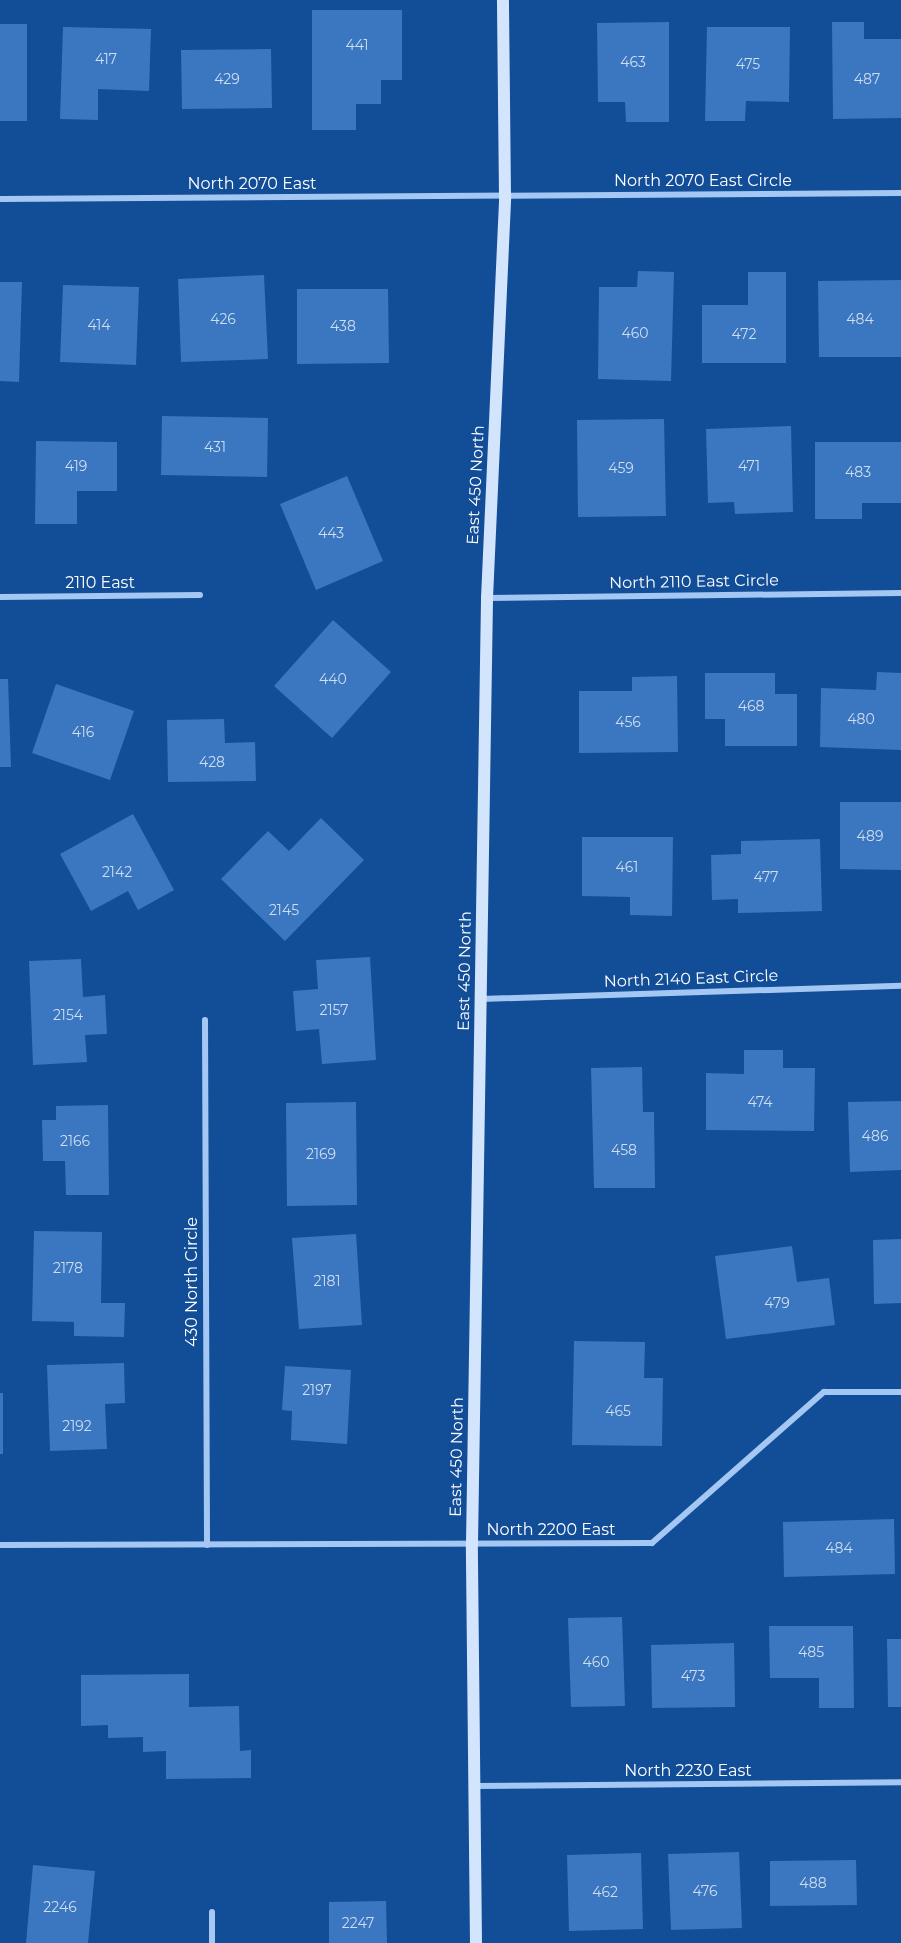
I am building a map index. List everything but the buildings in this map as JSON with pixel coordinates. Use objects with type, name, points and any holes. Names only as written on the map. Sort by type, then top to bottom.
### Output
[{"type":"street","name":"East 450 North","points":[[476,1943],[472,1544],[488,598],[505,196],[503,0]]},
{"type":"street","name":"North 2070 East Circle","points":[[505,196],[901,193]]},
{"type":"street","name":"North 2070 East","points":[[0,199],[505,196]]},
{"type":"street","name":"North 2110 East Circle","points":[[488,598],[901,593]]},
{"type":"street","name":"2110 East","points":[[0,597],[200,595]]},
{"type":"street","name":"North 2140 East Circle","points":[[481,999],[901,986]]},
{"type":"street","name":"430 North Circle","points":[[205,1020],[207,1545]]},
{"type":"street","name":"North 2200 East","points":[[0,1545],[652,1543],[824,1392],[901,1392]]},
{"type":"street","name":"North 2230 East","points":[[475,1786],[901,1782]]},
{"type":"street","points":[[212,1912],[212,1943]]}]
